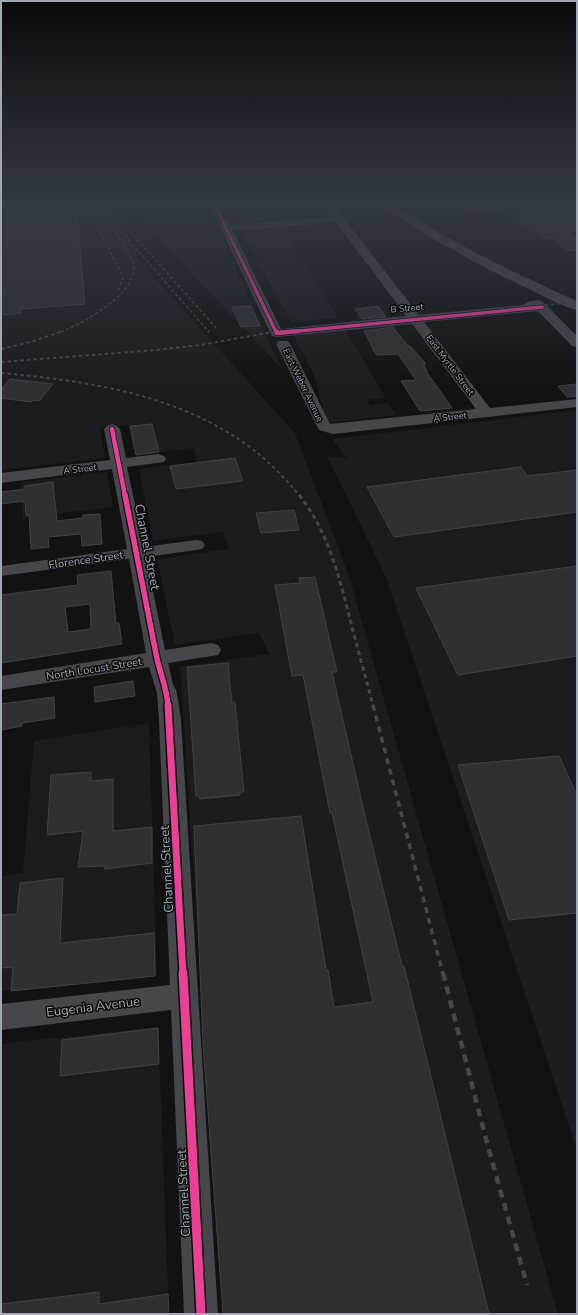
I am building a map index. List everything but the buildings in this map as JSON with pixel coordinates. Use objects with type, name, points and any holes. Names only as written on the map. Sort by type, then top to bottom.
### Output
[{"type":"highway","points":[[492,264],[577,306]]},
{"type":"street","name":"East Weber Avenue","points":[[244,264],[324,427]]},
{"type":"street","name":"East Myrtle Street","points":[[374,264],[486,413]]},
{"type":"street","points":[[279,335],[415,318],[540,306],[577,343]]},
{"type":"street","name":"A Street","points":[[324,427],[338,430],[577,403]]},
{"type":"street","name":"Channel Street","points":[[112,429],[163,684],[167,693],[170,720],[201,1314]]},
{"type":"street","name":"A Street","points":[[1,478],[158,459]]},
{"type":"street","name":"Florence Street","points":[[1,571],[196,545]]},
{"type":"street","name":"North Locust Street","points":[[1,683],[211,650]]},
{"type":"street","name":"Eugenia Avenue","points":[[1,1017],[185,996]]},
{"type":"shaded area","points":[[1,264],[143,264],[295,433],[349,576],[558,1314],[223,1314],[180,667],[269,654],[259,633],[175,645],[157,559],[229,549],[223,532],[153,541],[139,469],[197,462],[193,448],[135,455],[129,425],[100,428],[105,458],[1,470]]},
{"type":"shaded area","points":[[183,264],[233,264],[282,369]]},
{"type":"shaded area","points":[[260,264],[305,264],[338,318],[291,322]]},
{"type":"shaded area","points":[[344,328],[386,398],[367,400],[370,405],[389,403],[396,415],[327,423],[314,375],[292,333]]},
{"type":"shaded area","points":[[577,410],[577,1150],[386,577],[327,456],[347,458],[332,439]]},
{"type":"shaded area","points":[[107,472],[113,507],[23,518],[21,482]]},
{"type":"shaded area","points":[[149,723],[157,975],[1,991],[1,876],[23,873],[34,741]]},
{"type":"shaded area","points":[[158,1027],[169,1314],[1,1314],[1,1044]]},
{"type":"railway","points":[[117,264],[123,277],[118,291]]},
{"type":"railway","points":[[61,332],[96,314],[121,294],[129,283],[134,272],[133,264]]},
{"type":"railway","points":[[150,264],[209,332],[208,331]]},
{"type":"railway","points":[[159,264],[218,330]]},
{"type":"railway","points":[[273,332],[577,302]]},
{"type":"railway","points":[[1,349],[34,341],[63,331]]},
{"type":"railway","points":[[273,332],[278,331]]},
{"type":"railway","points":[[1,362],[156,350],[200,345],[273,332]]},
{"type":"railway","points":[[1,373],[35,376],[101,386],[134,394],[197,416],[227,432],[255,451],[273,467],[300,496]]},
{"type":"railway","points":[[299,495],[318,524],[332,556],[373,706]]},
{"type":"railway","points":[[373,705],[443,974]]},
{"type":"railway","points":[[443,973],[487,1143],[527,1285]]},
{"type":"cycle path","name":"B Street","points":[[244,264],[277,333],[542,307]]},
{"type":"cycle path","points":[[112,429],[157,659],[163,684],[167,693],[170,720],[201,1314]]}]
